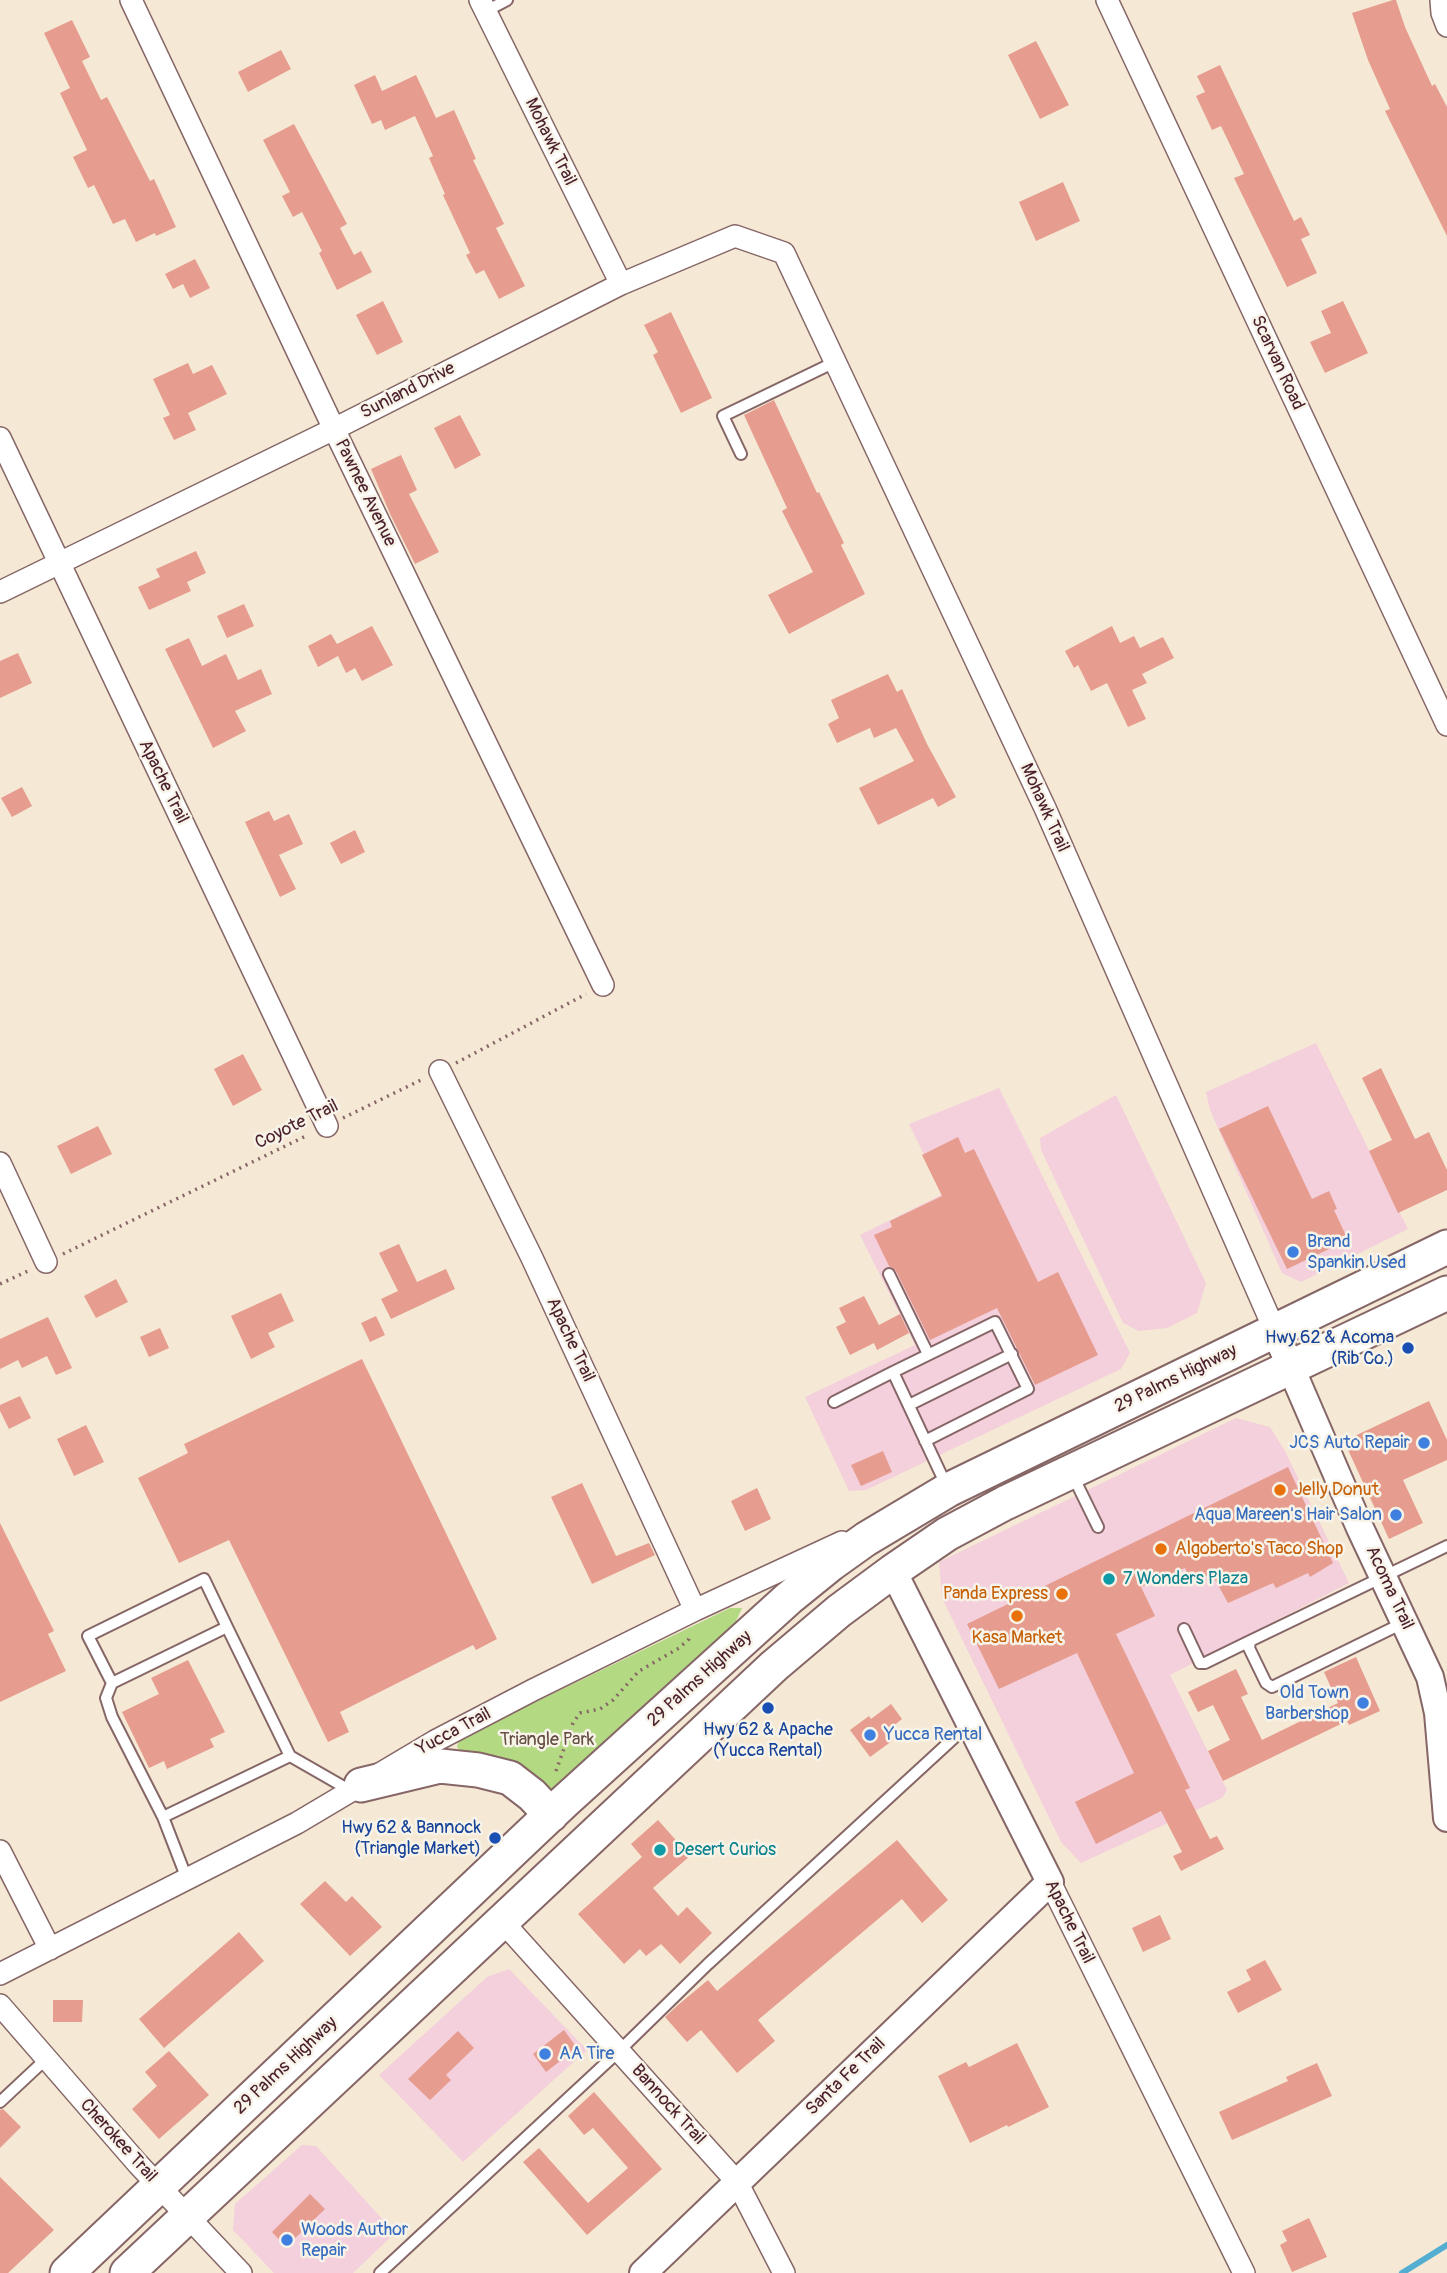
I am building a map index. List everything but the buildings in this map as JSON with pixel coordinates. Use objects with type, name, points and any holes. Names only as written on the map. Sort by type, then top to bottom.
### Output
[{"type":"main road","name":"29 Palms Highway","points":[[67,2273],[159,2186],[542,1805],[789,1598],[866,1539],[948,1490],[1447,1247]]},
{"type":"main road","points":[[127,2273],[774,1666],[892,1571],[947,1534],[1070,1471],[1447,1293]]},
{"type":"main road","points":[[356,1788],[440,1766],[478,1770],[510,1778],[542,1805]]},
{"type":"street","name":"Pawnee Avenue","points":[[131,0],[334,429],[603,985]]},
{"type":"street","name":"Scarvan Road","points":[[1107,0],[1447,725]]},
{"type":"street","name":"Mohawk Trail","points":[[483,5],[621,284]]},
{"type":"street","name":"Sunland Drive","points":[[0,592],[334,429],[621,284],[735,236],[784,253]]},
{"type":"street","name":"Mohawk Trail","points":[[784,253],[1045,808],[1292,1367]]},
{"type":"street","name":"Apache Trail","points":[[0,438],[327,1126]]},
{"type":"street","name":"Apache Trail","points":[[440,1071],[532,1258],[689,1613]]},
{"type":"street","points":[[0,1163],[46,1262]]},
{"type":"street","name":"Acoma Trail","points":[[1292,1367],[1383,1577],[1430,1677],[1438,1713],[1447,1818]]},
{"type":"street","name":"Yucca Trail","points":[[0,1974],[297,1823],[435,1741],[689,1613],[916,1507]]},
{"type":"street","name":"Apache Trail","points":[[892,1571],[1244,2273]]},
{"type":"street","points":[[0,1851],[50,1949]]},
{"type":"street","name":"Santa Fe Trail","points":[[643,2273],[1050,1882]]},
{"type":"street","name":"Bannock Trail","points":[[502,1921],[737,2182],[784,2273]]},
{"type":"street","name":"Cherokee Trail","points":[[0,2006],[159,2186],[241,2273]]},
{"type":"lane","points":[[483,5],[508,0]]},
{"type":"lane","points":[[741,454],[723,416],[835,362]]},
{"type":"lane","points":[[889,1274],[928,1354]]},
{"type":"lane","points":[[834,1402],[995,1322],[1028,1389],[925,1441]]},
{"type":"lane","points":[[909,1405],[1012,1354]]},
{"type":"lane","points":[[893,1372],[948,1490]]},
{"type":"lane","points":[[1070,1471],[1098,1527]]},
{"type":"lane","points":[[1184,1629],[1200,1663],[1205,1663],[1447,1546]]},
{"type":"lane","points":[[112,1683],[88,1636],[204,1579],[290,1756],[356,1788]]},
{"type":"lane","points":[[1250,1641],[1249,1648],[1266,1683],[1272,1687],[1405,1622]]},
{"type":"lane","points":[[187,1879],[163,1817],[112,1717],[106,1698],[112,1683],[227,1627]]},
{"type":"lane","points":[[380,2273],[619,2051],[708,1964],[970,1724]]},
{"type":"lane","points":[[163,1817],[290,1756]]},
{"type":"lane","points":[[0,2102],[46,2059]]},
{"type":"path","name":"Coyote Trail","points":[[0,1284],[440,1071],[603,985]]},
{"type":"path","points":[[542,1805],[558,1769],[573,1723],[580,1713],[600,1709],[613,1700],[639,1671],[679,1648],[689,1639],[689,1613]]},
{"type":"shaded area","points":[[1316,1043],[1408,1229],[1301,1282],[1282,1273],[1210,1110],[1206,1092]]},
{"type":"shaded area","points":[[999,1088],[1130,1353],[1121,1369],[866,1490],[849,1491],[805,1397],[915,1345],[860,1235],[943,1194],[909,1124]]},
{"type":"shaded area","points":[[1116,1095],[1206,1283],[1197,1313],[1167,1328],[1139,1331],[1123,1323],[1041,1150],[1040,1138]]},
{"type":"shaded area","points":[[1236,1418],[1270,1427],[1285,1451],[1349,1583],[1170,1675],[1227,1790],[1222,1798],[1081,1863],[1061,1842],[942,1598],[939,1562]]},
{"type":"shaded area","points":[[509,1969],[587,2050],[463,2162],[379,2075],[487,1977]]},
{"type":"shaded area","points":[[302,2145],[316,2146],[395,2233],[353,2273],[274,2273],[233,2230],[235,2204]]},
{"type":"green space","name":"Triangle Park","points":[[730,1608],[742,1608],[735,1623],[546,1794],[464,1756],[457,1747],[459,1739]]},
{"type":"waterway","points":[[1402,2273],[1447,2245]]},
{"type":"place","name":"Brand Spankin Used","points":[[1293,1252]]},
{"type":"place","name":"Hwy 62 & Acoma (Rib Co.)","points":[[1408,1348]]},
{"type":"place","name":"JCS Auto Repair","points":[[1424,1443]]},
{"type":"place","name":"Jelly Donut","points":[[1280,1490]]},
{"type":"place","name":"Aqua Mareen's Hair Salon","points":[[1396,1515]]},
{"type":"place","name":"Algoberto's Taco Shop","points":[[1161,1549]]},
{"type":"place","name":"7 Wonders Plaza","points":[[1109,1579]]},
{"type":"place","name":"Panda Express","points":[[1062,1594]]},
{"type":"place","name":"Kasa Market","points":[[1017,1616]]},
{"type":"place","name":"Old Town Barbershop","points":[[1363,1703]]},
{"type":"place","name":"Hwy 62 & Apache (Yucca Rental)","points":[[768,1708]]},
{"type":"place","name":"Yucca Rental","points":[[870,1735]]},
{"type":"place","name":"Hwy 62 & Bannock (Triangle Market)","points":[[495,1838]]},
{"type":"place","name":"Desert Curios","points":[[660,1850]]},
{"type":"place","name":"AA Tire","points":[[545,2054]]},
{"type":"place","name":"Woods Author Repair","points":[[287,2240]]}]
